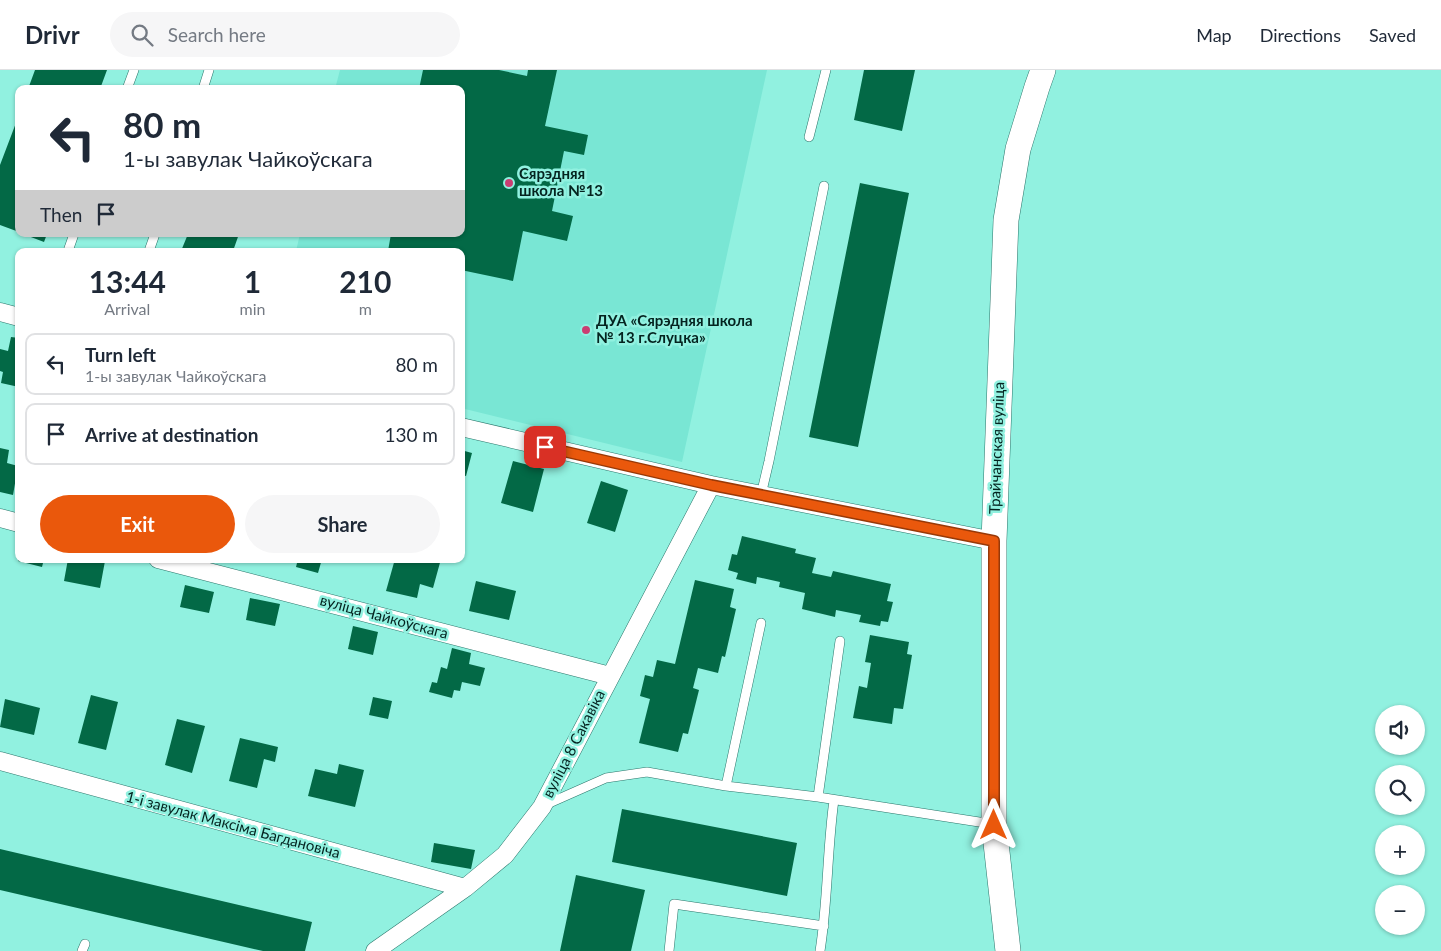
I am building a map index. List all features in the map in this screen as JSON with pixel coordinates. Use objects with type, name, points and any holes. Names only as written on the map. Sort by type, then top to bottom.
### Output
[{"type":"street","name":"Трайчанская вуліца","points":[[1008,951],[994,825],[994,541],[1006,220],[1018,149],[1036,87],[1043,70]]},
{"type":"street","points":[[0,312],[15,316]]},
{"type":"street","points":[[465,428],[711,485],[994,541]]},
{"type":"street","name":"вуліца 8 Сакавіка","points":[[376,951],[466,888],[505,855],[542,807],[711,485]]},
{"type":"street","points":[[0,518],[15,521]]},
{"type":"street","name":"вуліца Чайкоўскага","points":[[173,563],[610,676]]},
{"type":"street","name":"1-і завулак Максіма Багдановіча","points":[[0,761],[466,888]]},
{"type":"lane","points":[[128,85],[134,70]]},
{"type":"lane","points":[[204,85],[209,70]]},
{"type":"lane","points":[[809,137],[826,70]]},
{"type":"lane","points":[[761,495],[824,186]]},
{"type":"lane","points":[[726,786],[761,623]]},
{"type":"lane","points":[[818,797],[840,641]]},
{"type":"lane","points":[[542,807],[606,778],[647,772],[726,786],[818,797],[994,825]]},
{"type":"lane","points":[[820,951],[824,926],[829,836],[834,800]]},
{"type":"lane","points":[[669,951],[674,904],[824,926]]},
{"type":"shaded area","name":"ДУА «Сярэдняя школа № 13 г.Слуцка»","points":[[340,70],[767,70],[682,462],[465,409],[465,248],[297,248],[299,237],[465,237],[465,85],[336,85]]},
{"type":"building","points":[[35,70],[107,70],[101,85],[29,85]]},
{"type":"building","name":"Сярэдняя школа №13","points":[[423,70],[499,70],[527,76],[528,70],[557,70],[545,126],[588,135],[584,155],[564,151],[552,211],[573,216],[567,241],[523,231],[513,281],[465,271],[465,248],[389,248],[390,237],[465,237],[465,85],[420,85]]},
{"type":"building","points":[[864,70],[915,70],[902,131],[854,120]]},
{"type":"building","points":[[15,126],[15,231],[0,225],[0,165]]},
{"type":"building","points":[[860,183],[909,193],[858,447],[809,437]]},
{"type":"building","points":[[31,237],[46,237],[44,242]]},
{"type":"building","points":[[187,237],[238,237],[234,248],[182,248]]},
{"type":"building","points":[[11,337],[15,338],[15,386],[1,383],[3,372],[0,371],[0,349],[8,351]]},
{"type":"building","points":[[0,448],[9,450],[7,463],[15,465],[15,483],[13,495],[0,492]]},
{"type":"building","points":[[465,451],[472,453],[465,476]]},
{"type":"building","points":[[513,461],[544,469],[533,512],[501,503]]},
{"type":"building","points":[[601,481],[628,490],[615,532],[587,523]]},
{"type":"building","points":[[742,536],[796,549],[795,553],[816,558],[812,573],[831,577],[833,571],[891,584],[887,601],[893,602],[888,622],[881,621],[880,626],[859,622],[861,615],[836,610],[835,617],[802,609],[805,593],[779,587],[780,582],[757,577],[756,584],[736,579],[738,573],[728,570],[732,554],[737,555]]},
{"type":"building","points":[[26,563],[43,563],[42,567]]},
{"type":"building","points":[[67,563],[105,563],[100,588],[64,581]]},
{"type":"building","points":[[297,563],[321,563],[318,573],[296,567]]},
{"type":"building","points":[[394,563],[440,563],[433,588],[420,584],[417,598],[386,591]]},
{"type":"building","points":[[695,580],[734,589],[730,607],[736,609],[725,657],[722,656],[718,673],[698,668],[693,688],[699,690],[688,734],[683,733],[678,752],[639,743],[650,699],[640,696],[645,675],[653,677],[657,660],[675,664]]},
{"type":"building","points":[[476,581],[516,591],[509,620],[469,611]]},
{"type":"building","points":[[185,585],[214,592],[209,613],[180,607]]},
{"type":"building","points":[[250,598],[280,604],[275,626],[246,620]]},
{"type":"building","points":[[353,626],[378,632],[373,655],[348,649]]},
{"type":"building","points":[[870,635],[909,642],[907,654],[912,655],[903,709],[894,708],[892,724],[853,718],[859,686],[867,688],[871,663],[865,662]]},
{"type":"building","points":[[452,648],[471,653],[469,664],[485,668],[480,686],[462,682],[460,691],[454,690],[452,698],[429,692],[432,682],[437,683],[441,667],[447,669]]},
{"type":"building","points":[[91,695],[118,702],[106,750],[78,743]]},
{"type":"building","points":[[373,697],[392,701],[388,719],[369,715]]},
{"type":"building","points":[[5,699],[40,708],[34,735],[0,727]]},
{"type":"building","points":[[177,719],[205,726],[192,773],[165,765]]},
{"type":"building","points":[[240,738],[278,747],[275,762],[264,759],[257,788],[229,781]]},
{"type":"building","points":[[339,764],[364,770],[355,807],[308,796],[315,769],[337,774]]},
{"type":"building","points":[[622,809],[797,843],[787,896],[612,862]]},
{"type":"building","points":[[434,843],[475,850],[471,869],[431,862]]},
{"type":"building","points":[[0,849],[312,922],[305,951],[263,951],[0,890]]},
{"type":"building","points":[[576,875],[645,890],[631,951],[560,951]]},
{"type":"place","name":"Сярэдняя школа №13","points":[[509,183]]},
{"type":"place","name":"ДУА «Сярэдняя школа № 13 г.Слуцка»","points":[[586,330]]},
{"type":"route","points":[[545,447],[711,485],[994,541],[994,825]]}]
